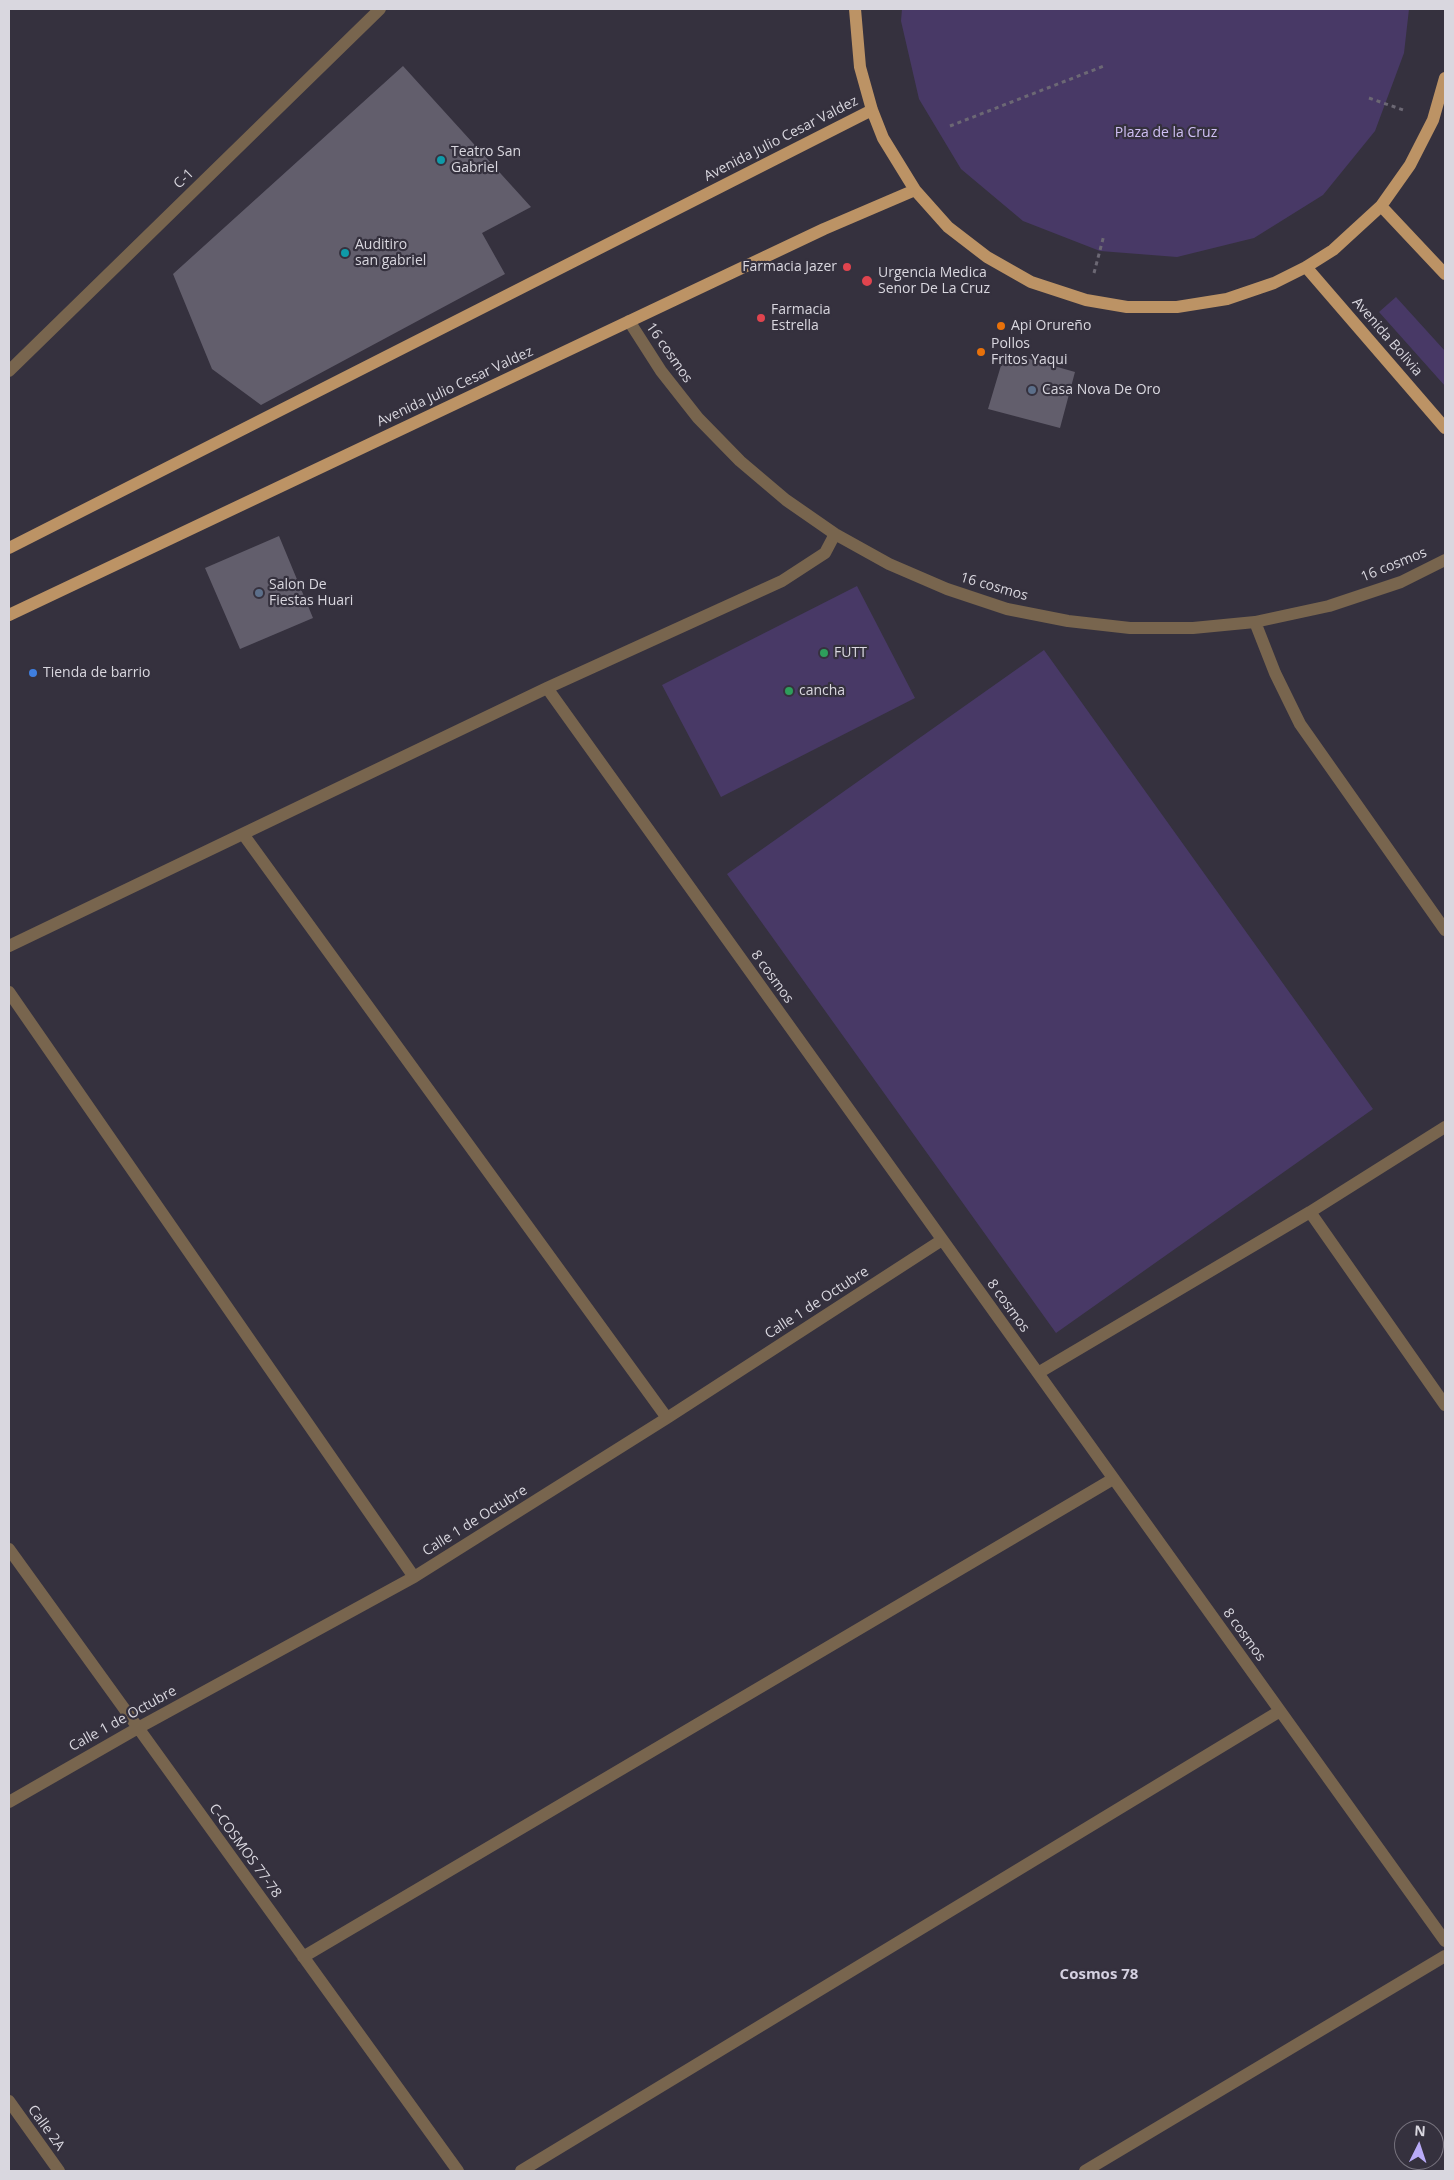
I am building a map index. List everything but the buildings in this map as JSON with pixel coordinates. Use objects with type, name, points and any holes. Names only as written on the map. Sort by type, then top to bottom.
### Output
[{"type":"main road","points":[[855,9],[860,66],[872,110],[883,138],[915,190],[948,227],[987,257],[1031,282],[1086,300],[1127,307],[1177,307],[1227,300],[1274,283],[1306,267],[1332,250],[1381,206],[1410,165],[1433,120],[1445,78]]},
{"type":"main road","name":"Avenida Julio Cesar Valdez","points":[[9,548],[872,110]]},
{"type":"main road","name":"Avenida Julio Cesar Valdez","points":[[9,615],[824,229],[915,190]]},
{"type":"main road","points":[[1381,206],[1445,274]]},
{"type":"main road","name":"Avenida Bolivia","points":[[1306,267],[1445,428]]},
{"type":"street","name":"C-1","points":[[9,371],[380,9]]},
{"type":"street","name":"16 cosmos","points":[[629,321],[661,371],[698,418],[740,461],[786,500],[835,534],[889,564],[947,589],[1006,609],[1068,621],[1130,628],[1193,628],[1255,622],[1329,606],[1401,582],[1445,560]]},
{"type":"street","points":[[9,946],[547,688],[782,581],[825,553],[835,534]]},
{"type":"street","points":[[1255,622],[1275,673],[1300,724],[1445,930]]},
{"type":"street","name":"8 cosmos","points":[[547,688],[1445,1941]]},
{"type":"street","points":[[243,834],[667,1418]]},
{"type":"street","points":[[9,992],[414,1577]]},
{"type":"street","points":[[1038,1373],[1310,1212],[1445,1127]]},
{"type":"street","points":[[1310,1212],[1445,1405]]},
{"type":"street","name":"Calle 1 de Octubre","points":[[9,1802],[138,1728],[414,1577],[667,1418],[942,1240]]},
{"type":"street","points":[[303,1957],[1114,1479]]},
{"type":"street","name":"C-COSMOS 77-78","points":[[9,1549],[458,2171]]},
{"type":"street","points":[[521,2171],[1280,1711]]},
{"type":"street","points":[[1085,2171],[1445,1956]]},
{"type":"street","name":"Calle 2A","points":[[9,2102],[59,2171]]},
{"type":"path","points":[[950,126],[1104,66]]},
{"type":"path","points":[[1369,98],[1433,120]]},
{"type":"path","points":[[1086,300],[1104,235]]},
{"type":"green space","name":"Plaza de la Cruz","points":[[902,9],[1409,9],[1404,53],[1375,131],[1323,195],[1254,238],[1177,257],[1100,251],[1023,221],[961,169],[919,99],[901,21]]},
{"type":"green space","points":[[1396,297],[1445,351],[1445,386],[1379,312]]},
{"type":"green space","name":"cancha","points":[[857,586],[915,698],[721,797],[662,685]]},
{"type":"green space","points":[[1044,650],[1373,1109],[1056,1333],[727,874]]},
{"type":"place","name":"Teatro San Gabriel","points":[[441,160]]},
{"type":"place","name":"Auditiro san gabriel","points":[[345,253]]},
{"type":"place","name":"Farmacia Jazer","points":[[847,267]]},
{"type":"place","name":"Urgencia Medica Senor De La Cruz","points":[[867,281]]},
{"type":"place","name":"Farmacia Estrella","points":[[761,318]]},
{"type":"place","name":"Api Orureño","points":[[1001,326]]},
{"type":"place","name":"Pollos Fritos Yaqui","points":[[981,352]]},
{"type":"place","name":"Casa Nova De Oro","points":[[1032,390]]},
{"type":"place","name":"Salon De Fiestas Huari","points":[[259,593]]},
{"type":"place","name":"FUTT","points":[[824,653]]},
{"type":"place","name":"Tienda de barrio","points":[[33,673]]},
{"type":"place","name":"cancha","points":[[789,691]]},
{"type":"district","name":"Cosmos 78","points":[[1099,1975]]}]
